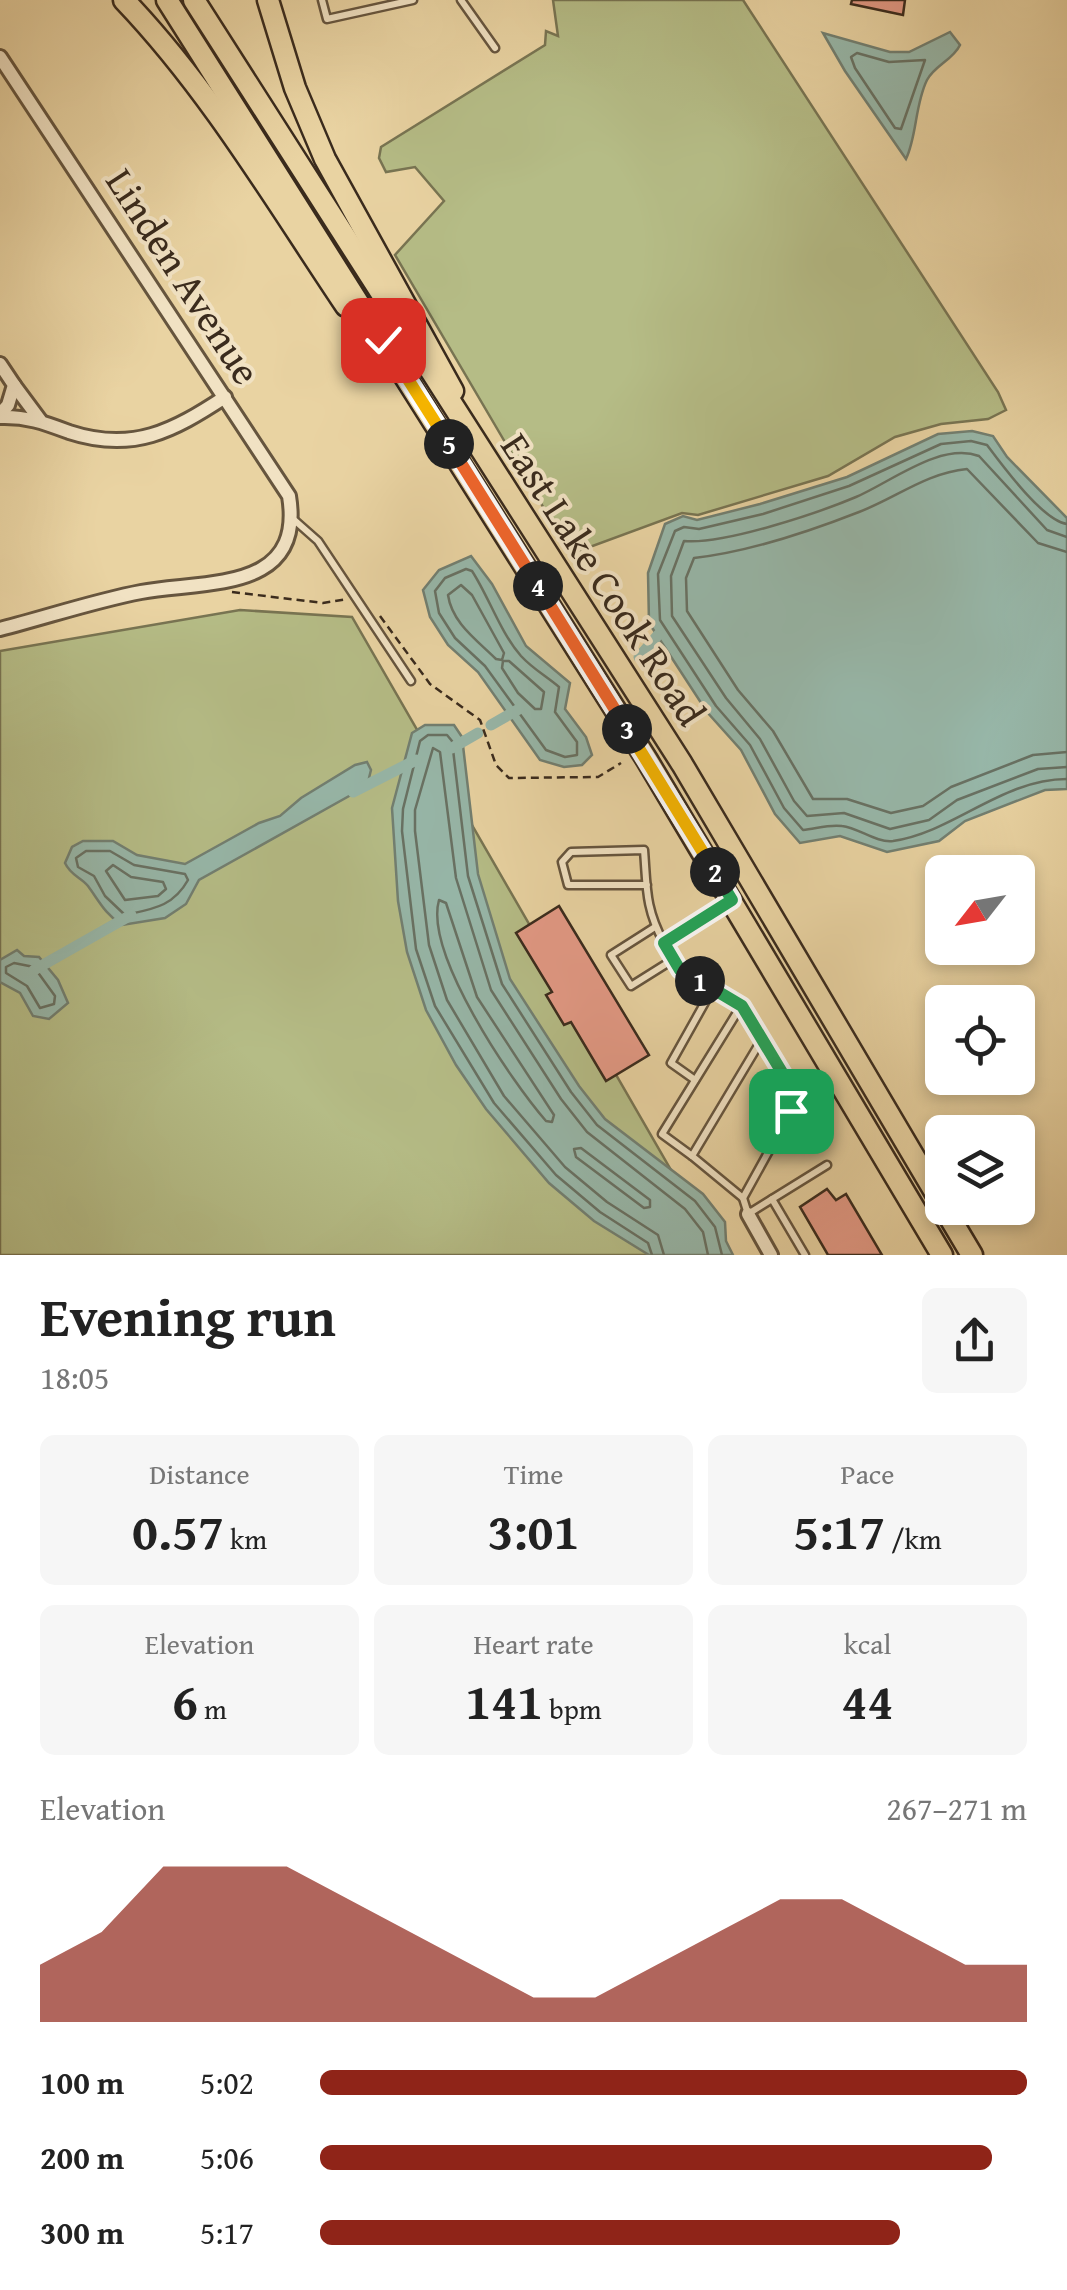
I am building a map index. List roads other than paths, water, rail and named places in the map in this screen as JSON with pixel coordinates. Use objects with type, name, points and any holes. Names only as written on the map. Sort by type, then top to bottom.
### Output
[{"type":"main road","points":[[124,0],[178,60],[380,357],[429,413]]},
{"type":"main road","name":"East Lake Cook Road","points":[[167,0],[732,900],[942,1255]]},
{"type":"main road","name":"East Lake Cook Road","points":[[194,0],[682,764],[925,1175]]},
{"type":"main road","points":[[268,0],[311,129],[442,366],[478,448]]},
{"type":"main road","points":[[732,900],[755,886]]},
{"type":"main road","name":"East Lake Cook Road","points":[[954,1225],[972,1255]]},
{"type":"street","name":"Linden Avenue","points":[[0,57],[289,496],[292,518]]},
{"type":"street","points":[[0,364],[40,420]]},
{"type":"street","points":[[0,416],[14,385]]},
{"type":"street","points":[[0,416],[40,420],[93,438],[133,440],[157,436],[186,423],[225,397]]},
{"type":"street","points":[[0,628],[141,592],[249,577],[267,566],[286,537],[292,518]]},
{"type":"street","points":[[748,1214],[771,1255]]},
{"type":"lane","points":[[322,0],[327,19],[413,0]]},
{"type":"lane","points":[[461,0],[495,48]]},
{"type":"lane","points":[[292,518],[318,541],[411,682]]},
{"type":"lane","points":[[647,885],[568,885],[562,862],[570,852],[644,850],[647,885],[649,915],[680,970],[742,1006],[792,1089],[791,1111],[743,1198]]},
{"type":"lane","points":[[664,943],[732,900]]},
{"type":"lane","points":[[655,927],[611,955],[631,986],[674,959]]},
{"type":"lane","points":[[695,1080],[671,1063],[712,988]]},
{"type":"lane","points":[[742,1006],[662,1134],[743,1198],[748,1214],[827,1165]]},
{"type":"lane","points":[[692,1156],[762,1039]]},
{"type":"lane","points":[[772,1200],[805,1255]]},
{"type":"water","points":[[950,32],[960,45],[927,80],[906,159],[823,33],[890,52],[909,52]]},
{"type":"water","points":[[972,431],[993,436],[1007,457],[1067,518],[1067,789],[1045,790],[965,821],[939,841],[887,852],[840,836],[800,843],[775,814],[741,750],[707,712],[649,623],[648,573],[665,524],[683,516],[697,520],[760,504],[847,477],[938,434]]},
{"type":"water","points":[[471,556],[492,584],[526,646],[570,683],[565,709],[586,737],[592,755],[582,765],[564,767],[540,760],[478,672],[448,645],[430,617],[423,590],[439,570]]},
{"type":"water","points":[[425,725],[454,725],[462,737],[478,874],[510,979],[605,1119],[703,1194],[725,1222],[726,1241],[733,1255],[649,1255],[594,1221],[549,1183],[486,1109],[456,1065],[426,1010],[407,952],[398,901],[392,808],[412,733]]},
{"type":"water","points":[[367,762],[371,770],[367,786],[199,880],[186,904],[165,918],[122,925],[65,863],[72,847],[83,841],[113,841],[137,855],[185,864],[259,823],[280,816],[301,798],[355,765]]},
{"type":"water","points":[[17,950],[24,956],[39,957],[58,980],[68,1003],[49,1019],[33,1016],[20,993],[0,982],[0,960]]},
{"type":"waterway","points":[[639,657],[658,635]]},
{"type":"waterway","points":[[491,725],[519,709]]},
{"type":"waterway","points":[[452,748],[478,733]]},
{"type":"waterway","points":[[353,792],[416,760]]},
{"type":"waterway","points":[[34,970],[131,915]]}]
